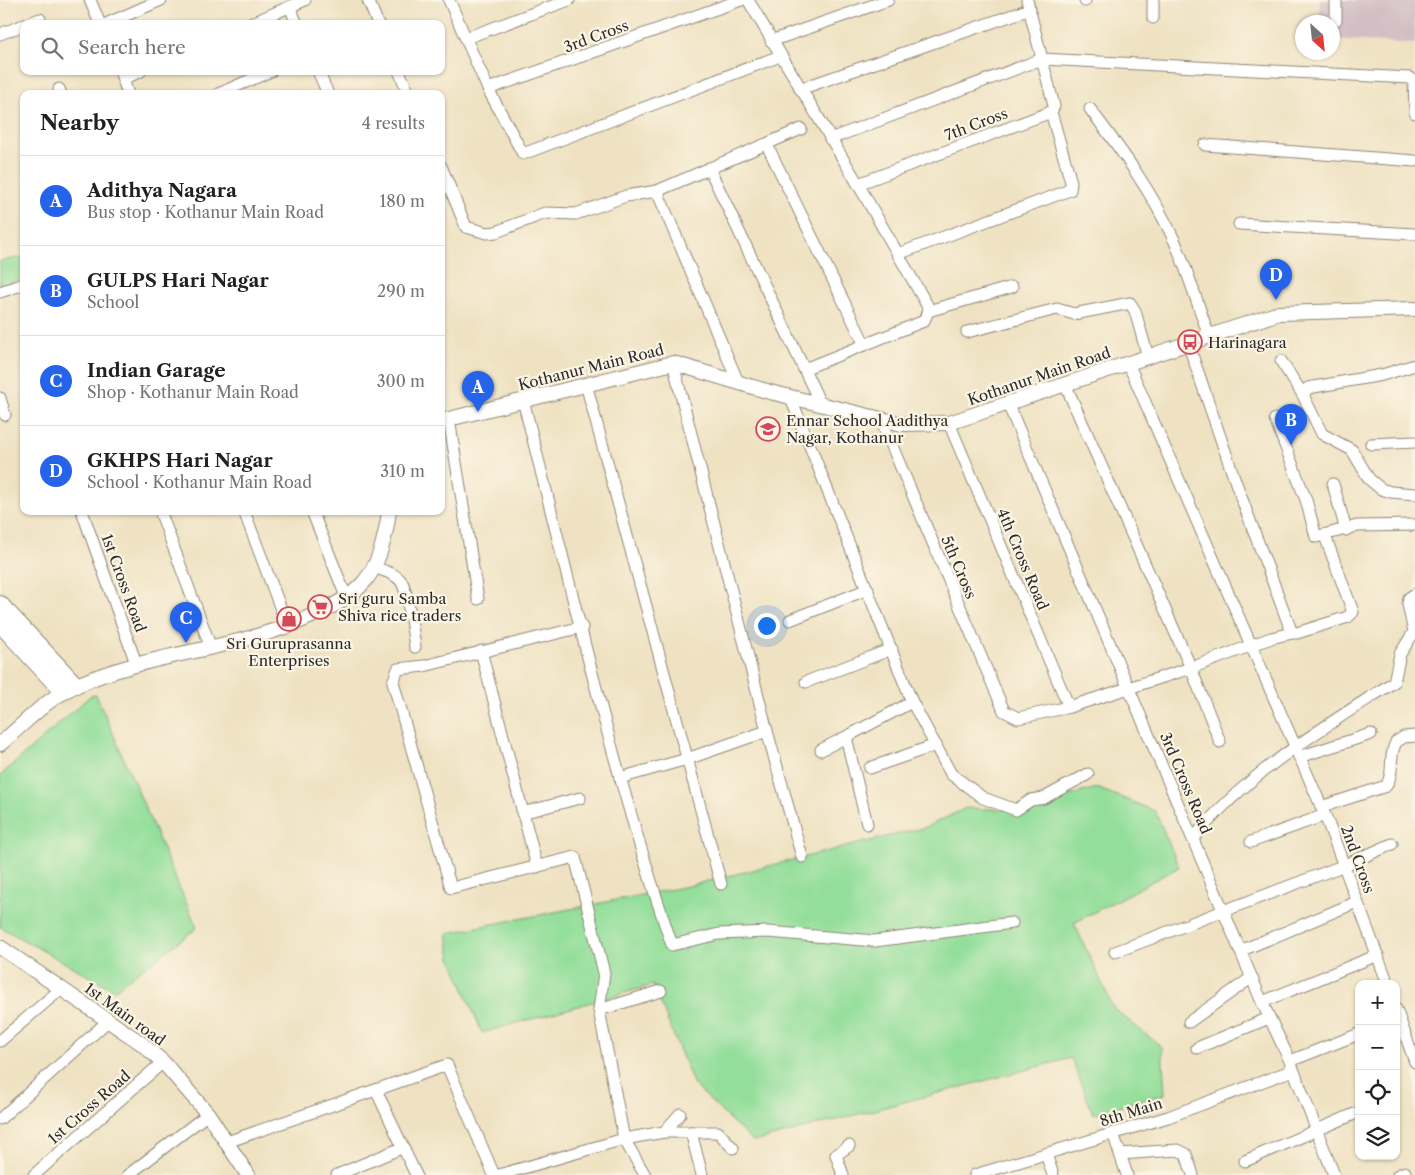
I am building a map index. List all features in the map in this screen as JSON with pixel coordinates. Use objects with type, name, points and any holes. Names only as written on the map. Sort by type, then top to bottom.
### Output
[{"type":"main road","points":[[0,604],[70,688]]},
{"type":"main road","points":[[0,624],[70,688]]},
{"type":"street","points":[[90,0],[98,20]]},
{"type":"street","points":[[115,20],[161,0]]},
{"type":"street","points":[[259,20],[305,0]]},
{"type":"street","points":[[368,0],[376,20]]},
{"type":"street","points":[[449,0],[488,89],[521,152],[526,154],[780,56]]},
{"type":"street","points":[[466,38],[569,0]]},
{"type":"street","name":"3rd Cross","points":[[488,89],[741,0]]},
{"type":"street","points":[[748,0],[858,184],[927,305],[928,311],[924,322],[804,369]]},
{"type":"street","points":[[771,41],[888,0]]},
{"type":"street","points":[[1153,0],[1153,18]]},
{"type":"street","points":[[1336,0],[1336,15]]},
{"type":"street","points":[[800,89],[1029,5],[1054,106],[1052,112],[1071,182],[1070,190],[898,254]]},
{"type":"street","points":[[290,7],[295,20]]},
{"type":"street","points":[[0,34],[20,26]]},
{"type":"street","points":[[830,138],[1042,59],[1400,78],[1414,81],[1415,113]]},
{"type":"street","points":[[121,75],[127,90]]},
{"type":"street","points":[[227,90],[262,75]]},
{"type":"street","points":[[320,75],[326,90]]},
{"type":"street","points":[[401,75],[407,90]]},
{"type":"street","points":[[1090,109],[1139,175],[1175,242],[1209,336]]},
{"type":"street","name":"7th Cross","points":[[858,184],[1052,112]]},
{"type":"street","points":[[445,176],[466,227],[487,232],[503,230],[545,213],[576,214],[626,196],[657,191],[801,129]]},
{"type":"street","points":[[767,145],[865,345]]},
{"type":"street","points":[[1205,145],[1415,161]]},
{"type":"street","points":[[709,168],[820,403]]},
{"type":"street","points":[[657,191],[738,382]]},
{"type":"street","points":[[1239,224],[1415,234]]},
{"type":"street","points":[[0,292],[20,285]]},
{"type":"street","points":[[928,311],[1012,287]]},
{"type":"street","points":[[968,332],[1057,309],[1074,314],[1130,303],[1135,311],[1148,357]]},
{"type":"street","name":"Kothanur Main Road","points":[[445,420],[673,363],[881,420],[902,424],[949,423],[1279,312],[1415,309]]},
{"type":"street","points":[[1188,343],[1237,486],[1292,633]]},
{"type":"street","points":[[1281,361],[1303,395],[1322,434],[1352,450],[1369,479],[1381,488],[1391,492],[1415,494]]},
{"type":"street","points":[[673,363],[767,731],[802,857]]},
{"type":"street","name":"2nd Cross","points":[[1128,363],[1323,811],[1345,864],[1357,902],[1387,980]]},
{"type":"street","points":[[1303,395],[1308,388],[1382,375],[1415,365]]},
{"type":"street","points":[[586,384],[721,884]]},
{"type":"street","points":[[1065,384],[1191,668],[1220,742]]},
{"type":"street","points":[[790,396],[912,702],[951,774],[983,798],[1016,810],[1031,800],[1044,798],[1088,774]]},
{"type":"street","points":[[0,398],[5,415]]},
{"type":"street","points":[[523,400],[620,778],[672,945],[718,934],[768,932],[875,941],[1012,923]]},
{"type":"street","name":"3rd Cross Road","points":[[1008,404],[1251,978],[1292,1065],[1334,1175]]},
{"type":"street","points":[[1275,419],[1306,500],[1315,535],[1318,538],[1357,526],[1415,525]]},
{"type":"street","points":[[445,420],[478,599]]},
{"type":"street","name":"5th Cross","points":[[881,420],[1004,711],[1018,718],[1069,707]]},
{"type":"street","name":"4th Cross Road","points":[[949,423],[1069,707]]},
{"type":"street","points":[[1371,444],[1415,442]]},
{"type":"street","points":[[1333,484],[1346,530]]},
{"type":"street","name":"1st Cross Road","points":[[83,515],[137,666]]},
{"type":"street","points":[[161,515],[211,648]]},
{"type":"street","points":[[246,515],[288,628]]},
{"type":"street","points":[[314,515],[347,599]]},
{"type":"street","points":[[0,744],[70,688],[137,666],[288,628],[347,599],[366,581],[386,537],[389,515]]},
{"type":"street","points":[[1069,707],[1191,668],[1251,646],[1348,617],[1353,612],[1325,536]]},
{"type":"street","points":[[373,567],[401,581],[416,647]]},
{"type":"street","points":[[790,620],[868,589]]},
{"type":"street","points":[[1193,839],[1222,806],[1394,682],[1400,654],[1414,632],[1408,604],[1409,598],[1415,594]]},
{"type":"street","points":[[582,627],[424,666],[398,669],[393,682],[449,886],[454,888],[575,857],[604,973],[599,1010],[624,1139],[645,1175]]},
{"type":"street","points":[[806,682],[892,649]]},
{"type":"street","points":[[480,651],[537,867]]},
{"type":"street","points":[[821,750],[912,702]]},
{"type":"street","points":[[620,778],[687,759],[767,731]]},
{"type":"street","points":[[1297,752],[1371,734]]},
{"type":"street","points":[[1251,842],[1386,786],[1392,776],[1390,759],[1396,742],[1404,737],[1415,736]]},
{"type":"street","points":[[846,738],[867,824]]},
{"type":"street","points":[[870,768],[936,745]]},
{"type":"street","points":[[522,813],[580,798]]},
{"type":"street","points":[[1115,952],[1223,912],[1392,844]]},
{"type":"street","points":[[1240,951],[1357,902]]},
{"type":"street","name":"1st Main road","points":[[0,947],[109,1020],[163,1062],[208,1114],[248,1175]]},
{"type":"street","points":[[1262,1002],[1378,955]]},
{"type":"street","points":[[1189,1022],[1251,978]]},
{"type":"street","points":[[0,1041],[62,988]]},
{"type":"street","points":[[599,1010],[661,991]]},
{"type":"street","points":[[1197,1048],[1269,1018]]},
{"type":"street","points":[[0,1119],[109,1020]]},
{"type":"street","points":[[1400,1020],[1415,1062]]},
{"type":"street","name":"8th Main","points":[[975,1175],[1168,1116],[1292,1065],[1355,1036]]},
{"type":"street","name":"1st Cross Road","points":[[34,1175],[163,1062]]},
{"type":"street","points":[[228,1142],[446,1065],[494,1175]]},
{"type":"street","points":[[376,1090],[416,1175]]},
{"type":"street","points":[[128,1175],[208,1114]]},
{"type":"street","points":[[664,1132],[680,1114]]},
{"type":"street","points":[[1244,1161],[1355,1114]]},
{"type":"street","points":[[499,1175],[624,1139],[664,1132],[718,1132],[733,1148]]},
{"type":"street","points":[[691,1132],[702,1175]]},
{"type":"street","points":[[1113,1133],[1127,1175]]},
{"type":"street","points":[[843,1175],[836,1155],[849,1146]]},
{"type":"street","points":[[337,1175],[404,1147]]},
{"type":"street","points":[[1120,1154],[1178,1150],[1186,1154],[1193,1175]]},
{"type":"street","points":[[1046,1154],[1053,1175]]},
{"type":"shaded area","points":[[1320,0],[1415,0],[1415,44],[1340,39],[1340,15],[1320,15]]},
{"type":"green space","points":[[20,258],[20,279],[0,286],[0,261]]},
{"type":"green space","points":[[96,694],[197,928],[114,990],[0,927],[0,776],[90,696]]},
{"type":"green space","points":[[1097,788],[1155,811],[1179,867],[1074,923],[1114,1009],[1162,1047],[1165,1094],[1093,1114],[1071,1058],[753,1142],[694,1085],[653,985],[482,1033],[451,958],[447,933],[688,886],[926,827],[966,808],[1016,810]]},
{"type":"place","name":"GKHPS Hari Nagar","points":[[1276,300]]},
{"type":"place","name":"Harinagara","points":[[1190,342]]},
{"type":"place","name":"Adithya Nagara","points":[[478,412]]},
{"type":"place","name":"Ennar School Aadithya Nagar, Kothanur","points":[[768,429]]},
{"type":"place","name":"GULPS Hari Nagar","points":[[1291,445]]},
{"type":"place","name":"Sri guru Samba Shiva rice traders","points":[[320,607]]},
{"type":"place","name":"Sri Guruprasanna Enterprises","points":[[289,619]]},
{"type":"place","name":"Indian Garage","points":[[186,643]]}]
